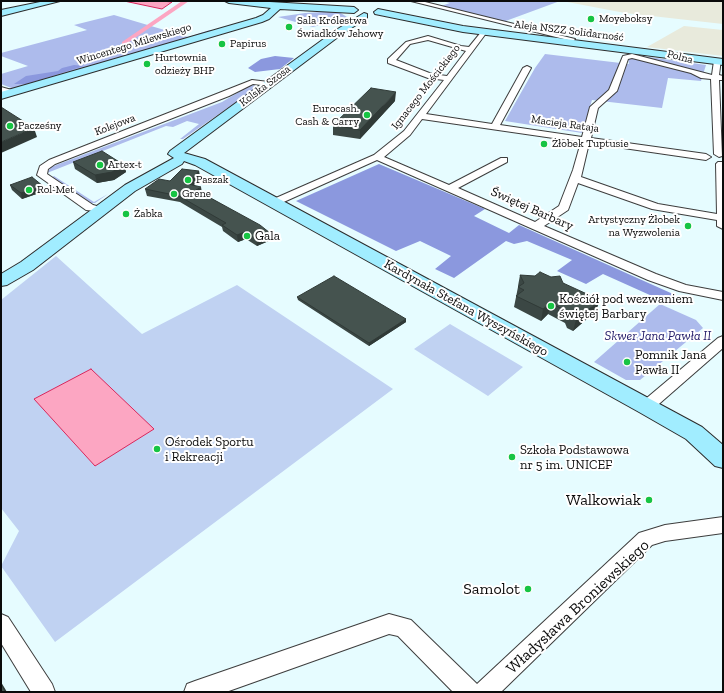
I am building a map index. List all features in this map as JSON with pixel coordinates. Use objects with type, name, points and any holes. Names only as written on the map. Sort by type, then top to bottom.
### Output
[{"type":"street","points":[[1,13],[56,1]]},
{"type":"street","points":[[229,1],[275,9]]},
{"type":"street","name":"Kolska Szosa","points":[[1,290],[27,266],[100,210],[130,188],[142,182],[179,157],[192,141],[380,1]]},
{"type":"street","points":[[414,1],[572,39],[569,43]]},
{"type":"street","name":"Wincentego Milewskiego","points":[[1,96],[252,22],[263,18],[275,9],[292,7]]},
{"type":"street","name":"Aleja NSZZ Solidarność","points":[[292,7],[365,12],[484,32],[721,62]]},
{"type":"street","name":"Ignacego Mościckiego","points":[[273,203],[377,157],[394,145],[420,116],[484,32]]},
{"type":"street","points":[[448,78],[431,76],[390,61],[408,43],[419,39],[428,38],[460,48],[471,49]]},
{"type":"street","name":"Polna","points":[[586,140],[594,107],[613,91],[625,57],[632,56],[719,78]]},
{"type":"street","points":[[721,62],[719,78],[723,226]]},
{"type":"street","points":[[495,126],[527,68]]},
{"type":"street","name":"Kolejowa","points":[[100,210],[90,208],[42,175],[43,168],[52,162],[226,94],[249,83],[269,84]]},
{"type":"street","points":[[1,88],[12,93]]},
{"type":"street","name":"Macieja Rataja","points":[[420,116],[706,157],[711,162],[721,159]]},
{"type":"street","points":[[536,226],[564,208],[575,178],[586,140]]},
{"type":"street","name":"Kardynała Stefana Wyszyńskiego","points":[[179,157],[204,165],[646,406],[694,433],[723,459]]},
{"type":"street","name":"Świętej Barbary","points":[[377,157],[660,280],[683,288],[723,296]]},
{"type":"street","points":[[451,188],[504,160]]},
{"type":"street","points":[[575,178],[656,207],[723,218]]},
{"type":"street","name":"Kolska Szosa","points":[[1,282],[27,266]]},
{"type":"street","points":[[646,406],[723,341]]},
{"type":"street","name":"Władysława Broniewskiego","points":[[485,692],[646,539],[665,533],[723,525]]},
{"type":"street","points":[[1,624],[44,692]]},
{"type":"street","points":[[194,692],[389,624],[404,627],[469,692]]},
{"type":"shaded area","points":[[124,1],[162,1],[172,2],[162,9]]},
{"type":"shaded area","points":[[562,1],[723,1],[723,24],[625,13]]},
{"type":"shaded area","points":[[684,26],[723,30],[723,56],[647,47]]},
{"type":"shaded area","points":[[275,56],[294,58],[280,69],[255,72],[248,68],[261,59]]},
{"type":"shaded area","points":[[74,65],[84,66],[27,84],[14,84],[26,76],[58,71],[62,68]]},
{"type":"shaded area","points":[[379,164],[485,209],[474,216],[509,233],[519,225],[673,294],[680,305],[652,296],[603,274],[586,284],[557,271],[572,260],[527,241],[514,244],[506,241],[454,278],[435,269],[451,256],[420,241],[396,251],[296,201]]},
{"type":"shaded area","name":"Ośrodek Sportu i Rekreacji","points":[[56,256],[142,334],[237,285],[393,389],[55,642],[1,566],[19,531],[1,508],[1,300]]},
{"type":"shaded area","points":[[450,324],[523,367],[488,396],[414,349]]},
{"type":"shaded area","points":[[91,369],[154,429],[95,466],[34,399]]},
{"type":"green space","points":[[442,1],[560,1],[503,22],[441,6],[450,3]]},
{"type":"green space","points":[[322,11],[339,12],[347,17],[337,25],[324,24],[313,27],[278,17],[323,12]]},
{"type":"green space","points":[[114,15],[188,37],[210,30],[215,31],[14,89],[1,84],[1,74],[28,66],[1,56],[1,53],[87,30],[74,25]]},
{"type":"green space","points":[[545,54],[629,64],[627,54],[706,65],[701,81],[668,78],[662,108],[592,100],[582,133],[505,121],[535,68]]},
{"type":"green space","points":[[254,85],[258,87],[183,139],[180,139],[199,124],[187,121],[173,127],[166,126],[47,173],[51,167],[222,102],[249,86]]},
{"type":"green space","points":[[54,176],[94,202],[108,194],[95,203],[91,203],[51,178]]},
{"type":"green space","name":"Skwer Jana Pawła II","points":[[660,304],[696,320],[703,328],[640,380],[626,380],[594,362]]},
{"type":"building","points":[[371,88],[396,92],[360,130],[333,125]]},
{"type":"building","points":[[1,107],[34,128],[1,142]]},
{"type":"building","points":[[102,151],[124,165],[112,172],[95,175],[73,162]]},
{"type":"building","points":[[182,169],[199,171],[188,184],[201,187],[196,190],[260,225],[270,233],[256,239],[245,232],[237,235],[222,225],[226,223],[179,196],[145,189],[159,179],[170,181]]},
{"type":"building","points":[[32,177],[43,186],[21,193],[10,185]]},
{"type":"building","points":[[540,272],[551,277],[560,276],[563,283],[600,300],[576,320],[570,317],[568,312],[551,303],[543,309],[516,296],[524,290],[518,287],[524,283],[520,275],[535,276]]},
{"type":"building","points":[[334,276],[406,319],[369,343],[297,297]]},
{"type":"building","points":[[1,684],[5,691],[3,692],[1,692]]},
{"type":"waterway","points":[[124,43],[186,1]]},
{"type":"place","name":"Moyeboksy","points":[[591,19]]},
{"type":"place","name":"Sala Królestwa Świadków Jehowy","points":[[289,27]]},
{"type":"place","name":"Papirus","points":[[222,44]]},
{"type":"place","name":"Hurtownia odzieży BHP","points":[[147,64]]},
{"type":"place","name":"Eurocash. Cash & Carry","points":[[367,115]]},
{"type":"place","name":"Pacześny","points":[[10,126]]},
{"type":"place","name":"Żłobek Tuptusie","points":[[544,144]]},
{"type":"place","name":"Artex-t","points":[[100,165]]},
{"type":"place","name":"Paszak","points":[[188,180]]},
{"type":"place","name":"Rol-Met","points":[[29,190]]},
{"type":"place","name":"Grene","points":[[174,194]]},
{"type":"place","name":"Żabka","points":[[126,214]]},
{"type":"place","name":"Artystyczny Żłobek na Wyzwolenia","points":[[688,226]]},
{"type":"place","name":"Gala","points":[[247,236]]},
{"type":"place","name":"Kościół pod wezwaniem świętej Barbary","points":[[551,306]]},
{"type":"place","name":"Pomnik Jana Pawła II","points":[[627,362]]},
{"type":"place","name":"Ośrodek Sportu i Rekreacji","points":[[157,449]]},
{"type":"place","name":"Szkoła Podstawowa nr 5 im. UNICEF","points":[[512,457]]},
{"type":"place","name":"Walkowiak","points":[[649,500]]},
{"type":"place","name":"Samolot","points":[[528,589]]}]
